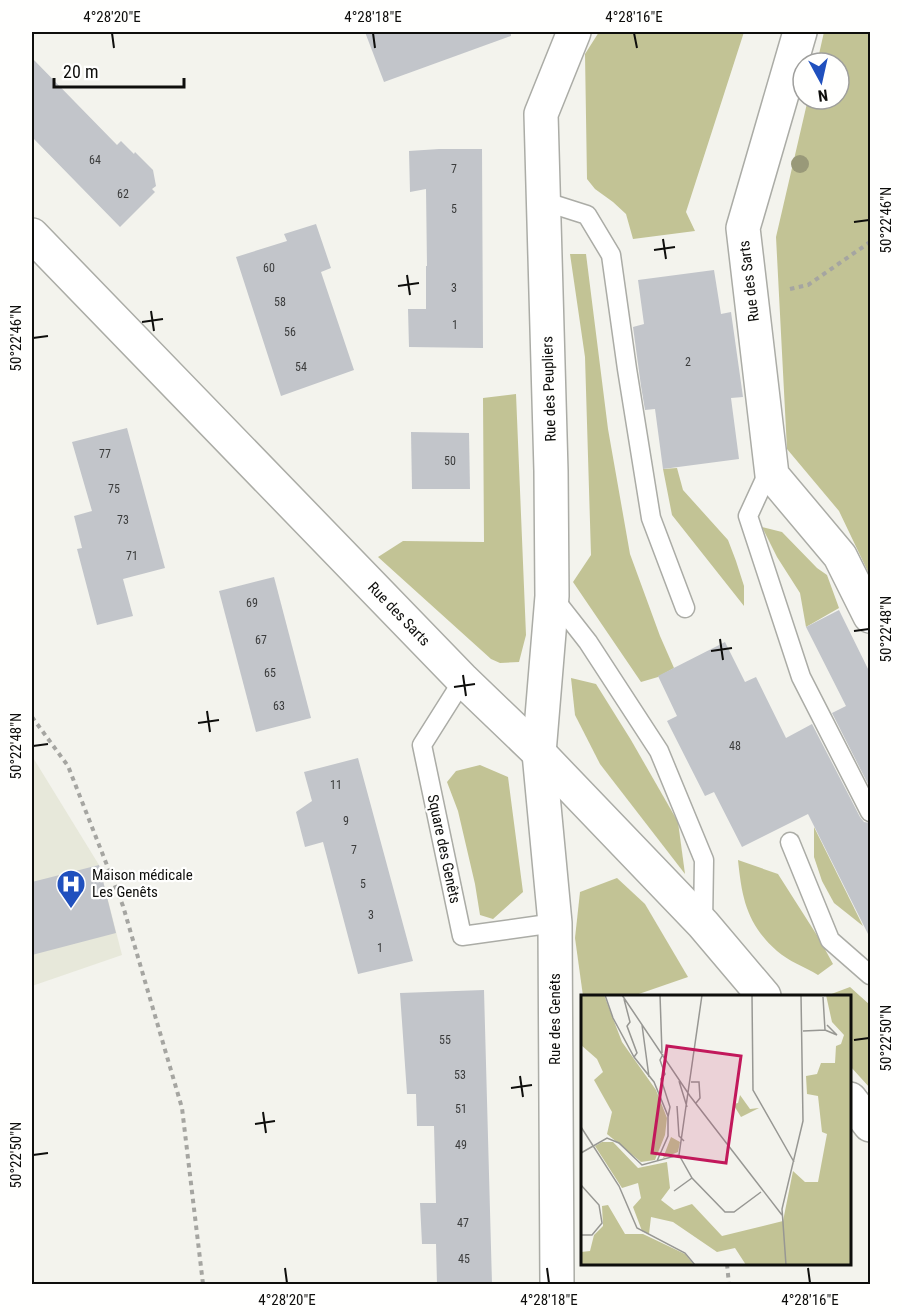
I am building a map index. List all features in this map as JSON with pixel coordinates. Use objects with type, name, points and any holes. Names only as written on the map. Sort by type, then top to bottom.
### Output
[{"type":"street","name":"Rue des Peupliers","points":[[539,753],[552,596],[551,471],[541,114],[574,32]]},
{"type":"street","name":"Rue des Sarts","points":[[800,32],[743,228],[772,475],[840,556],[870,616]]},
{"type":"street","name":"Rue des Sarts","points":[[32,235],[463,680],[539,753],[703,924],[763,995]]},
{"type":"street","name":"Rue des Genêts","points":[[539,753],[555,923],[557,1284]]},
{"type":"street","points":[[851,1102],[870,1125]]},
{"type":"lane","points":[[543,201],[587,215],[611,255],[651,518],[685,608]]},
{"type":"lane","points":[[771,466],[748,516],[801,677],[870,812]]},
{"type":"lane","points":[[552,596],[588,642],[659,751],[704,860],[703,924]]},
{"type":"lane","name":"Square des Genêts","points":[[463,680],[422,745],[462,936],[555,923]]},
{"type":"lane","points":[[790,842],[830,940],[870,975]]},
{"type":"path","points":[[751,297],[808,285],[870,242]]},
{"type":"path","points":[[32,717],[68,766],[123,906],[182,1108],[203,1284]]},
{"type":"path","points":[[727,1265],[729,1284]]},
{"type":"shaded area","name":"Maison médicale Les Genêts","points":[[32,756],[99,865],[122,955],[32,986]]},
{"type":"green space","points":[[599,32],[744,32],[686,212],[695,231],[633,239],[626,214],[595,189],[587,179],[585,54]]},
{"type":"green space","points":[[824,32],[870,32],[870,576],[839,511],[787,449],[776,237],[805,111],[851,111],[851,51],[820,51]]},
{"type":"green space","points":[[570,254],[586,254],[608,429],[630,554],[674,668],[658,677],[641,682],[573,582],[591,555],[585,357]]},
{"type":"green space","points":[[516,394],[526,635],[519,662],[500,663],[491,659],[378,557],[403,541],[484,542],[483,398]]},
{"type":"green space","points":[[677,468],[683,490],[728,540],[744,586],[744,606],[672,515],[663,469]]},
{"type":"green space","points":[[762,527],[782,532],[817,568],[827,575],[839,608],[806,627],[800,593],[777,557]]},
{"type":"green space","points":[[571,678],[596,684],[631,740],[678,822],[685,874],[600,764],[575,715]]},
{"type":"green space","points":[[480,765],[508,777],[523,892],[493,919],[480,915],[458,811],[447,782],[456,771]]},
{"type":"green space","points":[[814,827],[863,926],[834,903],[822,881],[814,857]]},
{"type":"green space","points":[[738,860],[778,874],[833,964],[818,975],[786,958],[767,941],[753,921],[744,899]]},
{"type":"green space","points":[[617,878],[645,904],[688,977],[636,995],[583,995],[575,938],[580,892]]},
{"type":"green space","points":[[850,987],[870,1005],[870,1088],[851,1067],[851,995],[829,995]]},
{"type":"building","points":[[365,32],[511,32],[511,36],[384,82]]},
{"type":"building","points":[[32,58],[117,145],[121,141],[153,170],[156,186],[152,189],[155,192],[120,227],[32,137]]},
{"type":"building","points":[[482,149],[483,348],[409,347],[408,309],[426,309],[427,266],[426,189],[410,192],[409,151]]},
{"type":"building","points":[[316,224],[331,268],[321,272],[354,370],[281,396],[236,257],[287,241],[284,234]]},
{"type":"building","points":[[714,270],[721,314],[731,312],[743,397],[731,398],[739,459],[663,469],[655,409],[645,410],[633,327],[644,324],[638,280]]},
{"type":"building","points":[[127,428],[165,568],[123,579],[133,616],[97,625],[77,549],[82,548],[74,516],[92,511],[72,442]]},
{"type":"building","points":[[411,432],[469,433],[470,489],[412,489]]},
{"type":"building","points":[[274,577],[311,718],[256,732],[219,591]]},
{"type":"building","points":[[839,610],[870,673],[870,788],[832,713],[846,706],[806,627]]},
{"type":"building","points":[[725,642],[745,682],[756,677],[786,738],[812,724],[860,817],[864,822],[870,823],[870,938],[808,814],[742,847],[714,792],[705,796],[667,721],[677,716],[658,676]]},
{"type":"building","points":[[358,758],[413,961],[358,974],[323,842],[305,847],[296,812],[312,801],[304,772]]},
{"type":"building","points":[[99,865],[116,933],[32,955],[32,882]]},
{"type":"building","points":[[484,990],[492,1284],[437,1284],[436,1244],[422,1244],[420,1203],[436,1203],[434,1126],[417,1126],[416,1094],[407,1094],[400,993]]},
{"type":"place","name":"Maison médicale Les Genêts","points":[[71,910]]}]
